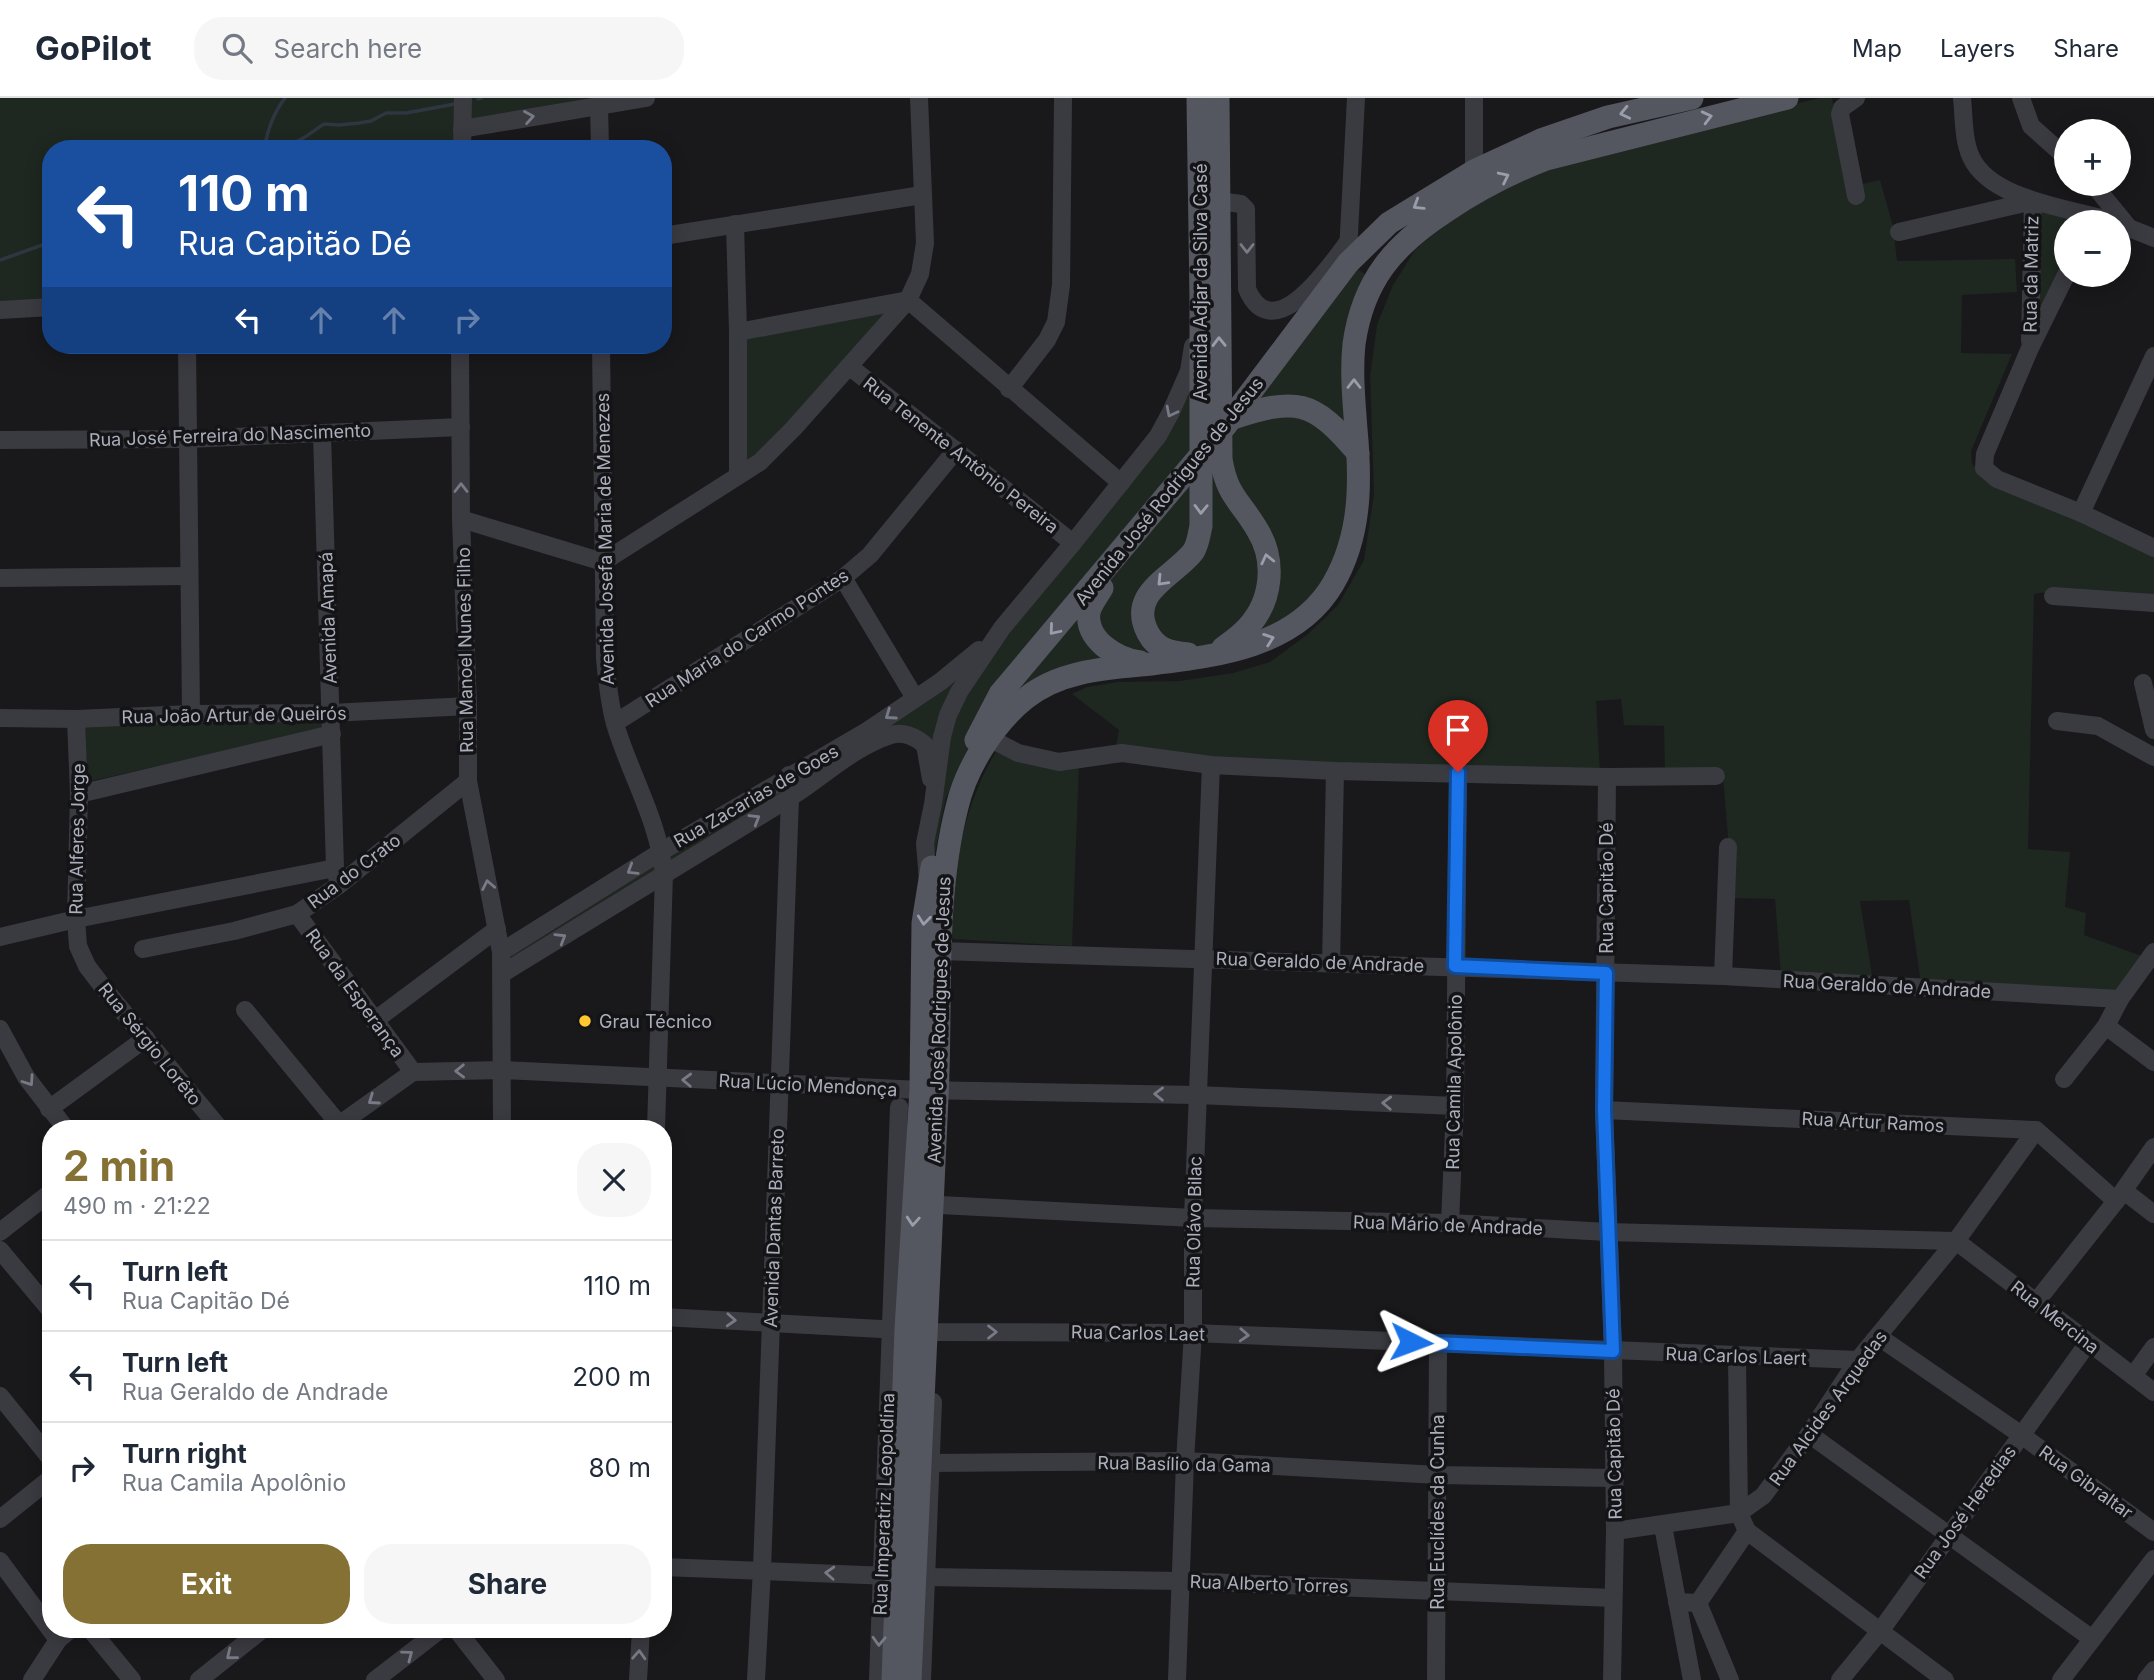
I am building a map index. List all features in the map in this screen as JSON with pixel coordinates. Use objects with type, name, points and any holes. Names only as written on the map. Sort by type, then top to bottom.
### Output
[{"type":"main road","name":"Avenida Adjar da Silva Casé","points":[[1198,98],[1201,516],[1195,549],[1165,576],[1142,603],[1142,619],[1153,642],[1162,649],[1208,655],[1249,627],[1262,604],[1270,575],[1267,553],[1258,531],[1224,480],[1221,459],[1218,98]]},
{"type":"main road","name":"Avenida José Rodrigues de Jesus","points":[[934,1091],[923,923],[929,884],[946,797],[1000,694],[1228,422],[1348,253],[1389,223],[1474,171],[1541,140],[1587,124],[1692,98]]},
{"type":"main road","name":"Avenida José Rodrigues de Jesus","points":[[893,1680],[889,1576],[915,1330],[946,951],[943,887],[957,803],[972,765],[989,738],[1026,697],[1054,682],[1086,671],[1208,655],[1241,648],[1283,634],[1311,612],[1331,589],[1344,563],[1354,532],[1359,501],[1354,345],[1371,285],[1398,247],[1417,230],[1478,190],[1546,159],[1787,98]]},
{"type":"main road","points":[[1228,422],[1257,411],[1289,405],[1317,412],[1335,426],[1358,453]]},
{"type":"main road","points":[[1114,559],[1089,613],[1093,631],[1098,640],[1114,654],[1126,660],[1155,663]]},
{"type":"main road","name":"Avenida José Rodrigues de Jesus","points":[[910,1680],[915,1330]]},
{"type":"street","points":[[462,140],[463,98]]},
{"type":"street","points":[[462,129],[646,98]]},
{"type":"street","points":[[461,519],[603,562],[760,462],[850,367],[915,291],[925,243],[919,98]]},
{"type":"street","points":[[1009,389],[1046,340],[1056,322],[1061,285],[1063,98]]},
{"type":"street","points":[[1219,201],[1241,204],[1246,209],[1247,289],[1252,300],[1263,308],[1275,310],[1301,299],[1348,253],[1356,98]]},
{"type":"street","points":[[1474,98],[1474,171]]},
{"type":"street","points":[[1856,98],[1842,108],[1840,114],[1856,196]]},
{"type":"street","points":[[1962,98],[1971,157],[1979,168],[2002,188],[2064,210]]},
{"type":"street","points":[[2021,98],[2031,126],[2054,146]]},
{"type":"street","points":[[599,105],[600,140]]},
{"type":"street","points":[[672,234],[922,195]]},
{"type":"street","points":[[1899,232],[2033,201]]},
{"type":"street","name":"Rua da Matriz","points":[[2030,348],[2033,201]]},
{"type":"street","points":[[735,224],[738,476]]},
{"type":"street","points":[[2131,229],[2154,239]]},
{"type":"street","points":[[2060,287],[2030,348],[1985,454],[1984,468],[1997,479],[2081,513],[2154,548]]},
{"type":"street","points":[[908,300],[1121,483]]},
{"type":"street","points":[[738,332],[908,300]]},
{"type":"street","points":[[929,884],[925,843],[948,715],[959,692],[1002,628],[1158,436],[1189,372],[1201,300]]},
{"type":"street","points":[[0,310],[42,308]]},
{"type":"street","points":[[187,354],[191,714]]},
{"type":"street","name":"Rua Manoel Nunes Filho","points":[[460,354],[461,519],[468,781],[501,952],[502,1120]]},
{"type":"street","name":"Avenida Josefa Maria de Menezes","points":[[601,354],[603,562],[608,692],[615,723],[662,851],[664,874],[656,1120]]},
{"type":"street","points":[[2081,513],[2154,356]]},
{"type":"street","name":"Rua Tenente Antônio Pereira","points":[[850,367],[1073,543]]},
{"type":"street","name":"Rua José Ferreira do Nascimento","points":[[0,440],[187,439],[461,427]]},
{"type":"street","name":"Avenida Amapá","points":[[323,434],[337,877]]},
{"type":"street","name":"Rua Maria do Carmo Pontes","points":[[615,723],[844,578],[870,555],[956,450]]},
{"type":"street","points":[[0,578],[189,576]]},
{"type":"street","points":[[844,578],[915,698]]},
{"type":"street","points":[[2053,596],[2154,603]]},
{"type":"street","name":"Rua Zacarias de Goes","points":[[501,952],[662,851],[867,731],[964,665],[1002,628]]},
{"type":"street","points":[[2143,683],[2154,730]]},
{"type":"street","name":"Rua João Artur de Queirós","points":[[0,718],[76,719],[191,714],[331,713],[468,706]]},
{"type":"street","name":"Rua Alferes Jorge","points":[[76,719],[79,794],[76,919],[78,946],[82,957]]},
{"type":"street","points":[[2057,721],[2098,726],[2154,757]]},
{"type":"street","name":"Rua Zacarias de Goes","points":[[503,973],[790,798],[844,759],[898,733],[915,738],[925,745],[933,804]]},
{"type":"street","points":[[79,794],[332,734]]},
{"type":"street","points":[[989,738],[1018,753],[1059,762],[1122,753],[1211,765],[1335,771],[1607,777],[1716,776]]},
{"type":"street","name":"Rua Olávo Bilac","points":[[1177,1680],[1193,1333],[1193,1218],[1211,765]]},
{"type":"street","points":[[1331,964],[1335,771]]},
{"type":"street","name":"Rua Camila Apolônio","points":[[1450,1223],[1455,1106],[1458,772]]},
{"type":"street","name":"Avenida Dantas Barreto","points":[[757,1680],[789,775]]},
{"type":"street","name":"Rua Capitão Dé","points":[[1607,777],[1604,1110],[1615,1478],[1610,1677]]},
{"type":"street","name":"Rua do Crato","points":[[143,949],[223,933],[297,914],[337,877],[468,781]]},
{"type":"street","points":[[1723,976],[1728,847]]},
{"type":"street","points":[[0,937],[76,919],[337,877]]},
{"type":"street","name":"Rua da Esperança","points":[[297,914],[414,1072]]},
{"type":"street","points":[[374,1021],[497,929]]},
{"type":"street","name":"Rua Geraldo de Andrade","points":[[946,951],[1723,976],[2120,999]]},
{"type":"street","points":[[2064,1079],[2106,1026],[2120,999],[2154,953]]},
{"type":"street","name":"Rua Sérgio Lorêto","points":[[82,957],[106,991],[213,1120]]},
{"type":"street","points":[[245,1010],[333,1120]]},
{"type":"street","points":[[2106,1026],[2154,1062]]},
{"type":"street","points":[[0,1029],[26,1077],[57,1120]]},
{"type":"street","points":[[49,1110],[146,1038]]},
{"type":"street","name":"Rua Lúcio Mendonça","points":[[414,1072],[502,1070],[934,1091],[1197,1095],[1455,1106]]},
{"type":"street","points":[[349,1120],[414,1072]]},
{"type":"street","name":"Avenida José Rodrigues de Jesus","points":[[915,1330],[940,1205],[934,1091]]},
{"type":"street","name":"Avenida José Rodrigues de Jesus","points":[[899,1107],[915,1330],[931,1463],[922,1680]]},
{"type":"street","name":"Rua Artur Ramos","points":[[1604,1110],[2036,1130]]},
{"type":"street","points":[[2036,1130],[2120,1196],[2154,1214]]},
{"type":"street","name":"Rua Alcides Arquedas","points":[[1615,1531],[1739,1513],[1763,1496],[1809,1434],[1858,1360],[1879,1338],[1956,1241],[2036,1130]]},
{"type":"street","points":[[2036,1302],[2120,1196],[2154,1147]]},
{"type":"street","points":[[0,1232],[42,1199]]},
{"type":"street","name":"Rua Mário de Andrade","points":[[940,1205],[1193,1218],[1450,1223],[1607,1232],[1956,1241]]},
{"type":"street","name":"Rua Mercina","points":[[1956,1241],[2154,1392]]},
{"type":"street","points":[[0,1250],[42,1300]]},
{"type":"street","name":"Rua Carlos Laet","points":[[672,1317],[915,1330],[1193,1333],[1613,1351]]},
{"type":"street","name":"Rua Gibraltar","points":[[1879,1338],[2020,1434],[2154,1532]]},
{"type":"street","name":"Rua José Heredias","points":[[1840,1680],[1881,1630],[2088,1343]]},
{"type":"street","name":"Rua Euclídes da Cunha","points":[[1436,1680],[1438,1344]]},
{"type":"street","points":[[2133,1376],[2154,1347]]},
{"type":"street","name":"Rua Carlos Laert","points":[[1613,1351],[1858,1360]]},
{"type":"street","points":[[1737,1357],[1739,1513],[1747,1531],[1945,1680]]},
{"type":"street","points":[[0,1396],[42,1448]]},
{"type":"street","points":[[1809,1434],[2091,1638]]},
{"type":"street","name":"Rua Basílio da Gama","points":[[931,1463],[1185,1461],[1438,1475],[1615,1478]]},
{"type":"street","points":[[0,1519],[42,1485]]},
{"type":"street","points":[[1662,1526],[1692,1680]]},
{"type":"street","points":[[1698,1603],[1747,1531]]},
{"type":"street","points":[[2061,1680],[2154,1559]]},
{"type":"street","points":[[0,1561],[42,1609]]},
{"type":"street","points":[[672,1566],[889,1576]]},
{"type":"street","name":"Rua Imperatriz Leopoldina","points":[[878,1680],[889,1576]]},
{"type":"street","name":"Rua Alberto Torres","points":[[926,1577],[1181,1581],[1613,1598]]},
{"type":"street","points":[[1677,1602],[1698,1603]]},
{"type":"street","points":[[1698,1603],[1730,1680]]},
{"type":"street","points":[[32,1680],[63,1638]]},
{"type":"street","points":[[97,1638],[132,1680]]},
{"type":"street","points":[[200,1680],[252,1638]]},
{"type":"street","points":[[375,1680],[429,1638]]},
{"type":"street","points":[[463,1638],[496,1680]]},
{"type":"street","points":[[638,1680],[640,1638]]},
{"type":"street","points":[[2146,1680],[2154,1670]]},
{"type":"shaded area","points":[[0,98],[458,98],[458,140],[42,140],[42,303],[0,305]]},
{"type":"shaded area","points":[[468,98],[619,98],[469,123]]},
{"type":"shaded area","points":[[1820,98],[1832,98],[1849,187],[1880,180],[1893,226],[1897,261],[2015,259],[2017,292],[1962,295],[1961,353],[2012,354],[1971,451],[1972,464],[1982,474],[2154,551],[2154,598],[2054,591],[2034,594],[2028,849],[2070,852],[2065,907],[2086,913],[2084,935],[2147,958],[2119,996],[1921,984],[1909,900],[1860,901],[1873,981],[1781,975],[1775,899],[1733,898],[1723,776],[1665,773],[1664,726],[1624,725],[1621,699],[1596,701],[1600,772],[1335,767],[1115,751],[1119,730],[1072,694],[1087,687],[1118,682],[1180,681],[1233,673],[1270,662],[1308,634],[1338,605],[1364,560],[1374,494],[1370,376],[1377,325],[1393,285],[1415,250],[1444,225],[1496,189],[1552,164],[1631,142]]},
{"type":"shaded area","points":[[2036,206],[2054,212],[2054,287],[2031,330]]},
{"type":"shaded area","points":[[1348,263],[1374,280],[1371,285],[1344,563],[1283,634],[1054,682],[954,782],[946,797],[929,884],[933,803],[915,745],[890,737],[504,973],[501,952],[964,665],[1124,479],[1189,371],[1226,425]]},
{"type":"shaded area","points":[[900,305],[812,402],[743,468],[743,336]]},
{"type":"shaded area","points":[[323,720],[326,728],[87,782],[85,726]]},
{"type":"shaded area","points":[[996,752],[1016,761],[1036,765],[1079,766],[1072,946],[953,939],[947,931],[957,861],[967,817],[984,773]]},
{"type":"waterway","points":[[266,140],[277,110],[285,98]]},
{"type":"waterway","points":[[299,140],[324,124],[359,123],[371,121],[386,113],[406,113],[455,104]]},
{"type":"waterway","points":[[0,260],[42,245]]},
{"type":"place","name":"Grau Técnico","points":[[585,1021]]},
{"type":"route","points":[[1411,1342],[1613,1351],[1604,1110],[1606,973],[1455,966],[1458,772]]}]
